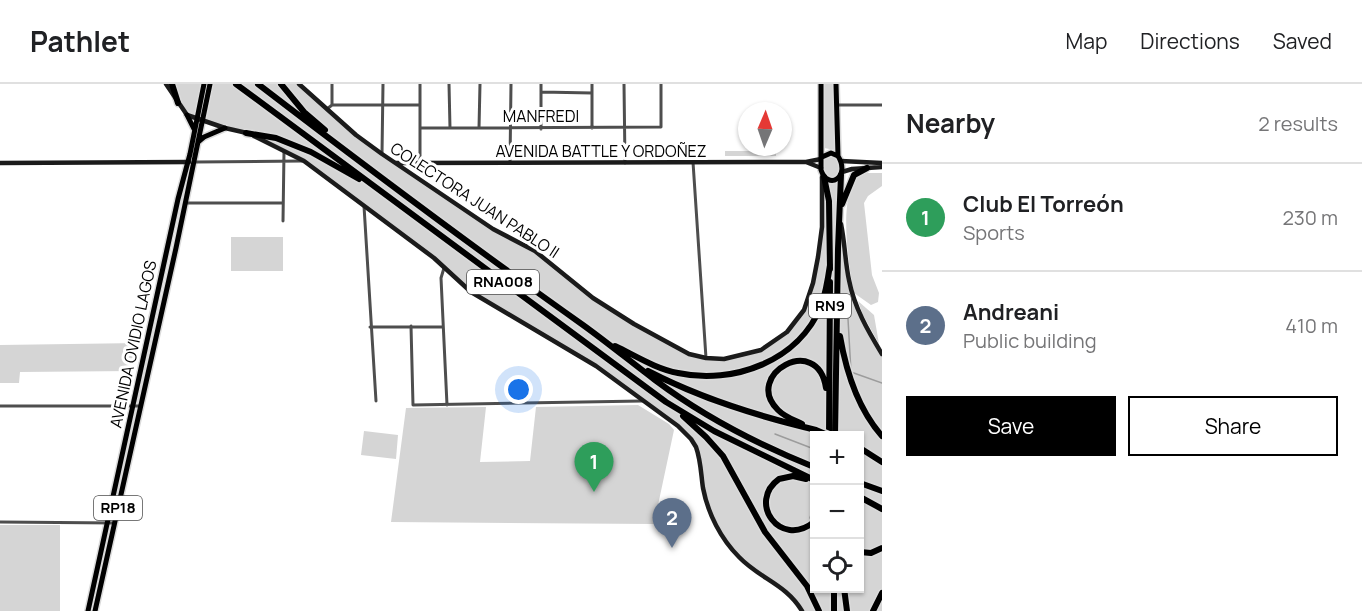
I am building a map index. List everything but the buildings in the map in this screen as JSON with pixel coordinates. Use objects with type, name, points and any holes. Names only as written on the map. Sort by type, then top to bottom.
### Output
[{"type":"highway","points":[[172,84],[178,104]]},
{"type":"highway","name":"RNA008","points":[[236,84],[666,402],[714,431],[810,479]]},
{"type":"highway","name":"RNA008","points":[[258,84],[655,380],[709,415],[780,453],[810,465]]},
{"type":"highway","points":[[281,84],[304,112],[352,155]]},
{"type":"highway","points":[[246,133],[276,138],[311,152],[350,175],[369,183]]},
{"type":"highway","points":[[840,207],[854,175],[867,168]]},
{"type":"highway","name":"RN9","points":[[822,173],[829,201],[829,431]]},
{"type":"highway","name":"RN9","points":[[836,431],[839,215],[842,174]]},
{"type":"highway","points":[[604,340],[657,366],[677,373],[716,377],[752,369],[781,354],[804,333],[820,306],[830,265]]},
{"type":"highway","points":[[838,309],[842,344],[851,379],[866,415],[882,436]]},
{"type":"highway","points":[[816,430],[787,417],[773,404],[770,398],[770,383],[776,371],[784,364],[795,361],[812,365],[823,375],[829,409]]},
{"type":"highway","points":[[635,364],[709,399],[739,410],[816,430]]},
{"type":"highway","points":[[666,402],[706,437],[723,456],[765,532],[807,586],[819,611]]},
{"type":"highway","points":[[864,449],[882,456]]},
{"type":"highway","points":[[864,450],[882,462]]},
{"type":"highway","points":[[810,480],[793,476],[779,479],[770,488],[766,506],[772,519],[784,529],[801,530],[810,524]]},
{"type":"highway","points":[[864,484],[882,491]]},
{"type":"highway","points":[[864,498],[882,503]]},
{"type":"highway","points":[[864,499],[882,509]]},
{"type":"highway","points":[[864,552],[871,553],[882,548]]},
{"type":"highway","points":[[834,593],[834,611]]},
{"type":"highway","points":[[845,593],[847,611]]},
{"type":"highway","points":[[873,611],[882,593]]},
{"type":"main road","points":[[166,84],[187,115],[195,132]]},
{"type":"main road","name":"AVENIDA OVIDIO LAGOS","points":[[88,611],[133,406],[190,162],[197,144],[204,84]]},
{"type":"main road","name":"AVENIDA OVIDIO LAGOS","points":[[95,611],[185,203],[195,132],[210,84]]},
{"type":"main road","name":"COLECTORA JUAN PABLO II","points":[[299,84],[327,110],[382,154],[493,229],[536,251],[601,304],[689,354],[706,358],[724,359],[761,350],[787,332],[804,310],[813,283],[822,227],[822,173]]},
{"type":"main road","points":[[821,84],[822,173],[833,180],[852,169],[882,167]]},
{"type":"main road","points":[[836,84],[842,174]]},
{"type":"main road","points":[[187,115],[200,121],[246,133],[304,161],[434,258],[471,292],[596,366],[678,426],[696,447],[708,506],[729,545],[755,570],[786,590],[802,611]]},
{"type":"main road","points":[[197,144],[204,137],[225,128]]},
{"type":"main road","points":[[822,158],[831,153],[840,158],[882,163]]},
{"type":"main road","name":"AVENIDA BATTLE Y ORDOÑEZ","points":[[396,163],[806,162],[822,158]]},
{"type":"main road","points":[[0,163],[190,162]]},
{"type":"main road","name":"AVENIDA BATTLE Y ORDOÑEZ","points":[[806,162],[822,173]]},
{"type":"main road","points":[[839,215],[853,297],[866,328],[882,354]]},
{"type":"street","points":[[327,110],[332,105],[332,84]]},
{"type":"street","points":[[382,154],[383,84]]},
{"type":"street","points":[[420,84],[420,162]]},
{"type":"street","points":[[449,84],[450,128]]},
{"type":"street","points":[[479,128],[480,84]]},
{"type":"street","points":[[510,163],[511,84]]},
{"type":"street","points":[[541,84],[541,129]]},
{"type":"street","points":[[592,84],[592,129]]},
{"type":"street","points":[[624,84],[625,164]]},
{"type":"street","name":"MANFREDI","points":[[420,128],[661,127],[661,84]]},
{"type":"street","points":[[541,92],[592,93]]},
{"type":"street","points":[[332,105],[420,105]]},
{"type":"street","points":[[837,105],[882,105]]},
{"type":"street","points":[[283,221],[284,150]]},
{"type":"street","points":[[190,162],[284,163],[304,161]]},
{"type":"street","points":[[693,162],[706,358]]},
{"type":"street","points":[[185,203],[283,203]]},
{"type":"street","points":[[364,206],[376,401]]},
{"type":"street","points":[[444,268],[441,278],[447,405]]},
{"type":"street","points":[[411,326],[413,405],[642,401]]},
{"type":"street","points":[[370,327],[443,327]]},
{"type":"street","points":[[0,406],[141,406]]},
{"type":"street","points":[[0,522],[115,523]]},
{"type":"shaded area","points":[[166,84],[299,84],[356,135],[493,229],[536,251],[593,299],[689,354],[724,359],[761,350],[795,323],[809,297],[822,227],[821,159],[831,153],[841,161],[839,215],[853,297],[882,354],[882,611],[802,611],[794,599],[740,558],[721,534],[708,505],[696,447],[678,426],[596,366],[471,292],[434,258],[304,161],[273,144],[187,115]]},
{"type":"shaded area","points":[[824,84],[833,84],[835,150],[824,148]]},
{"type":"shaded area","points":[[725,151],[738,151],[738,156],[725,156]]},
{"type":"shaded area","points":[[864,173],[882,173],[882,186],[868,196],[864,203],[872,275],[879,293],[878,302],[871,305],[854,293],[847,248],[849,193],[855,180]]},
{"type":"shaded area","points":[[231,237],[283,237],[283,271],[231,271]]},
{"type":"shaded area","points":[[858,301],[874,315],[879,344],[863,315]]},
{"type":"shaded area","points":[[140,343],[133,371],[20,372],[19,383],[0,383],[0,345]]},
{"type":"shaded area","points":[[638,405],[669,424],[674,430],[654,524],[391,522],[406,408],[486,407],[480,462],[530,461],[536,407]]},
{"type":"shaded area","points":[[364,431],[398,435],[396,459],[361,455]]},
{"type":"shaded area","points":[[0,525],[60,525],[60,611],[0,611]]},
{"type":"waterway","points":[[848,319],[851,372],[882,383]]},
{"type":"waterway","points":[[775,434],[810,447]]},
{"type":"place","name":"Club El Torreón","points":[[594,492]]},
{"type":"place","name":"Andreani","points":[[672,548]]}]
